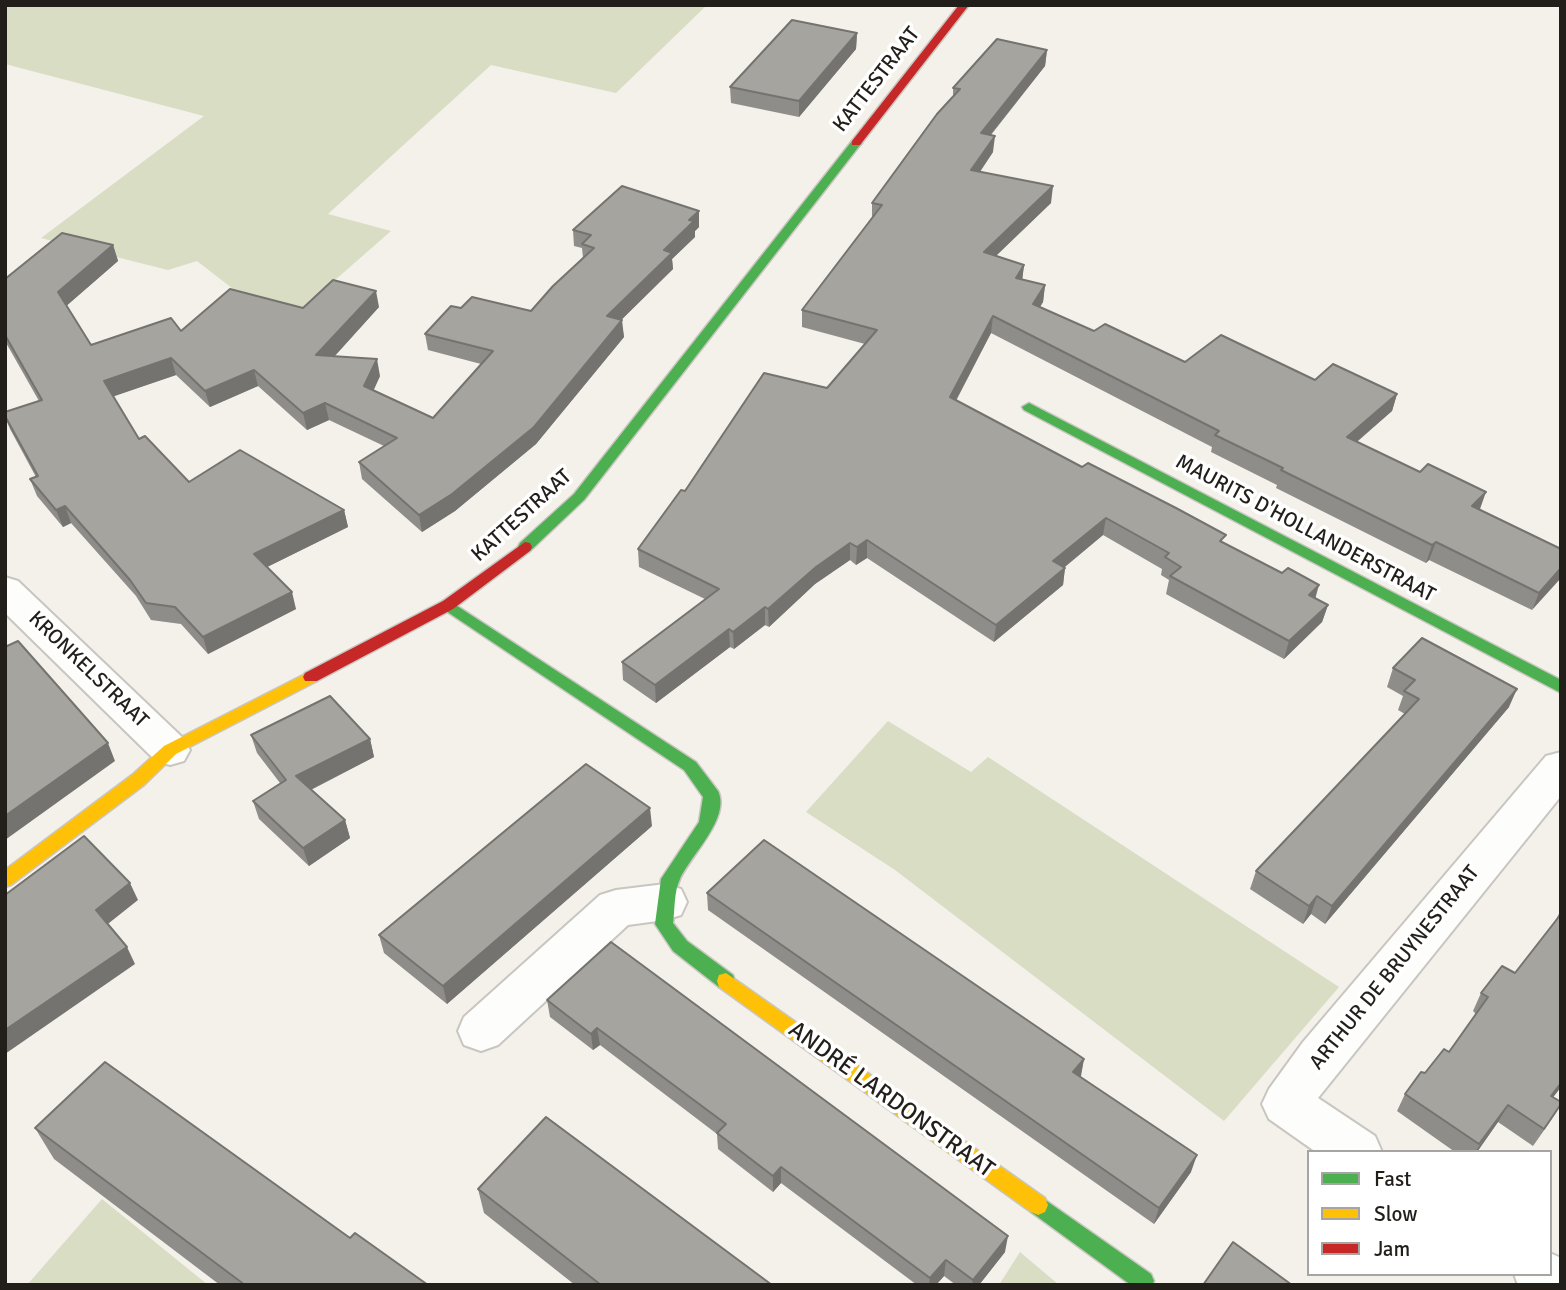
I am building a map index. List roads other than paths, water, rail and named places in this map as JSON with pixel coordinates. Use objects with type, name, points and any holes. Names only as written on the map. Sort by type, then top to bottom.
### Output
[{"type":"street","name":"KATTESTRAAT","points":[[5,880],[138,780],[170,750],[448,605],[516,555],[579,497],[964,5]]},
{"type":"street","name":"MAURITS D'HOLLANDERSTRAAT","points":[[1029,407],[1561,687]]},
{"type":"street","name":"KRONKELSTRAAT","points":[[5,590],[170,750]]},
{"type":"street","points":[[448,605],[690,766],[712,796],[707,823],[670,879],[665,902],[616,908],[481,1031]]},
{"type":"street","name":"ARTHUR DE BRUYNESTRAAT","points":[[1354,1150],[1286,1104],[1320,1057],[1561,767]]},
{"type":"street","name":"ANDRÉ LARDONSTRAAT","points":[[665,902],[664,924],[680,946],[738,992],[1143,1281]]}]
